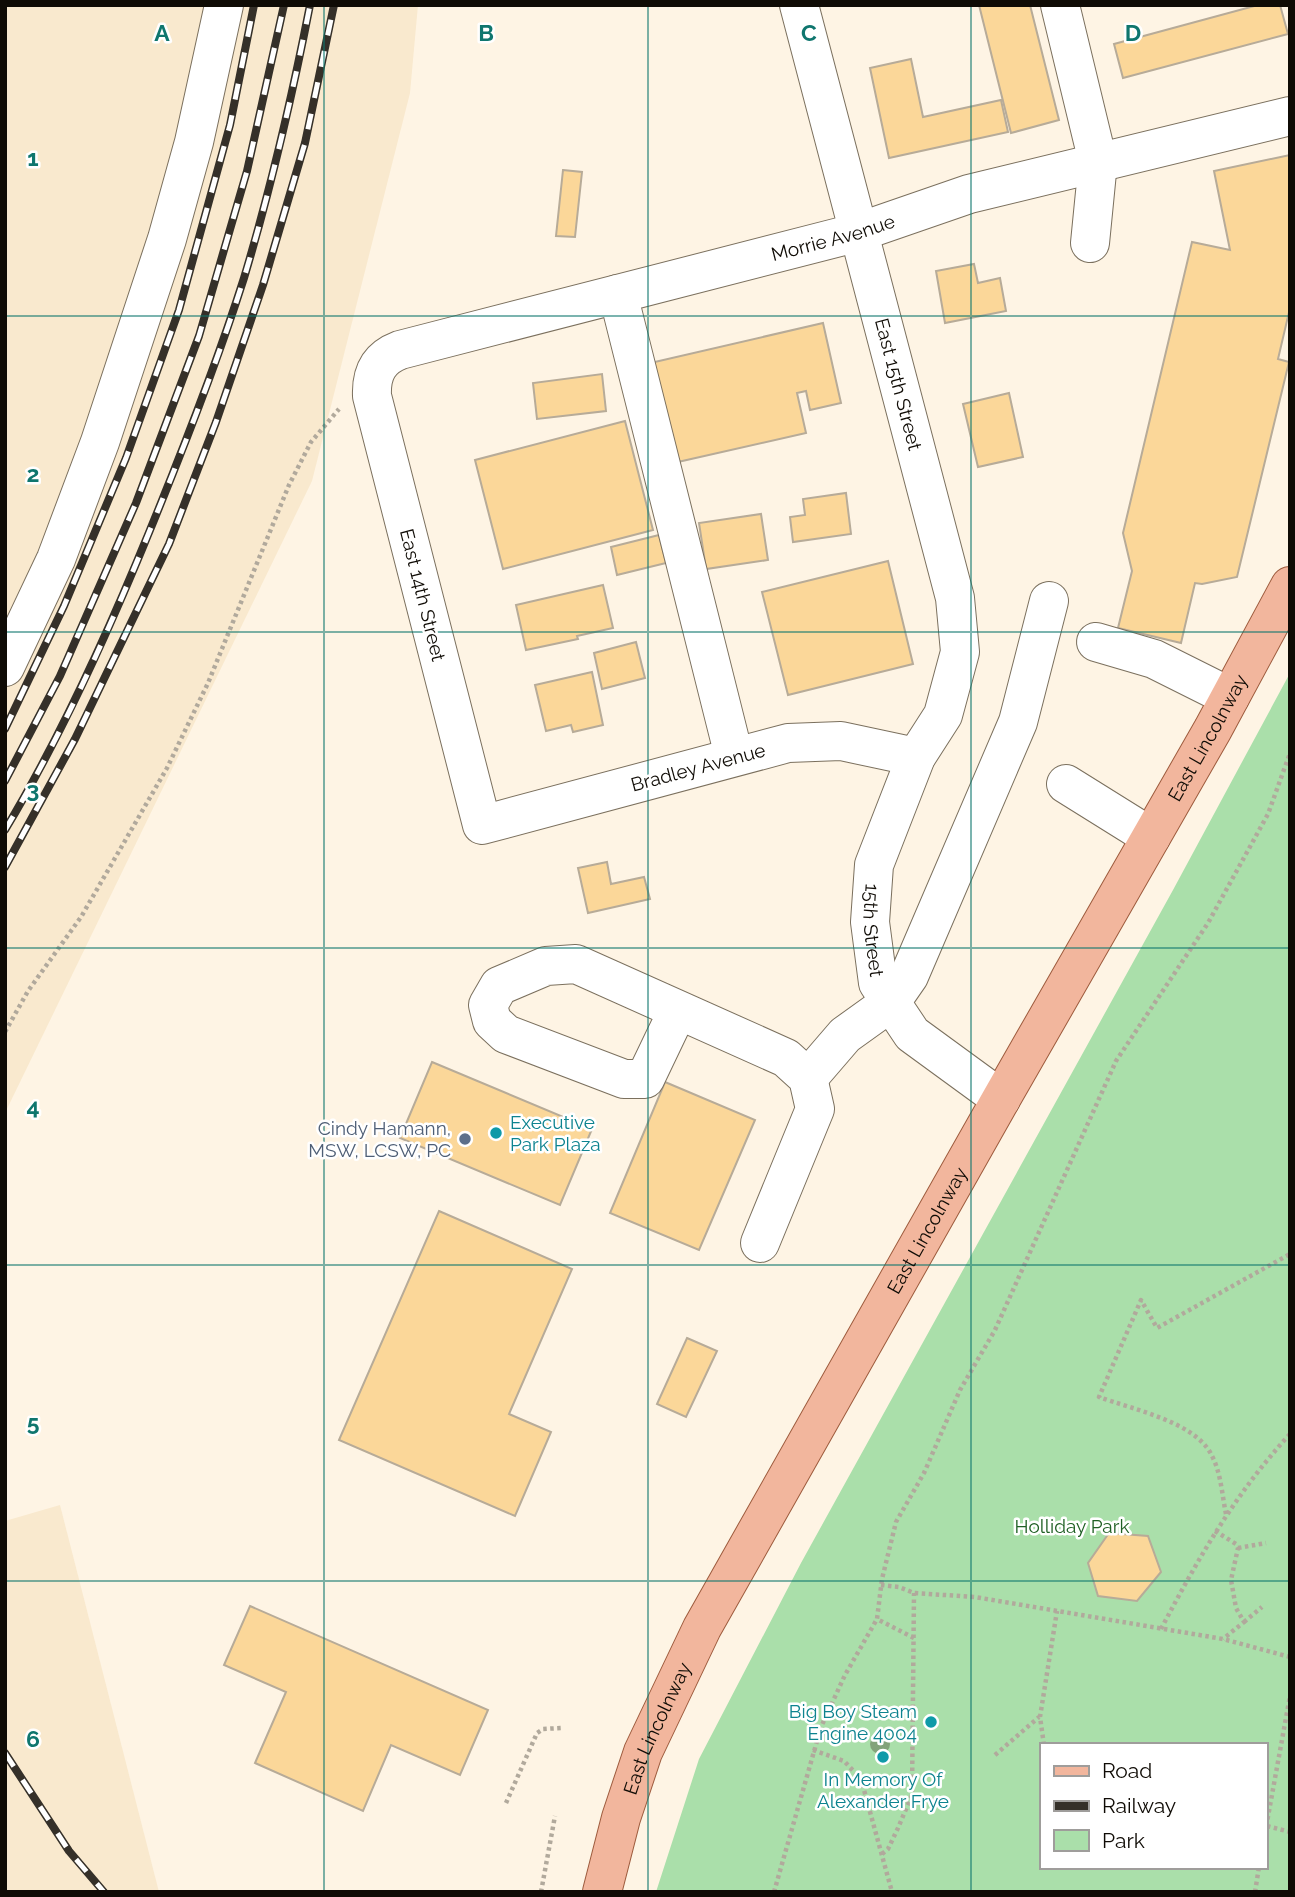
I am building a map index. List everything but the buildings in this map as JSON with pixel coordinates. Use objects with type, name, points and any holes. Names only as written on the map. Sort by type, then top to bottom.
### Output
[{"type":"main road","name":"East Lincolnway","points":[[602,1892],[621,1818],[643,1752],[685,1662],[1000,1099],[1230,697],[1290,586]]},
{"type":"street","points":[[5,667],[56,559],[100,442],[163,251],[194,142],[224,5]]},
{"type":"street","name":"East 15th Street","points":[[799,5],[955,598],[960,652],[943,715],[916,757]]},
{"type":"street","points":[[1060,5],[1098,162],[1090,243]]},
{"type":"street","name":"Morrie Avenue","points":[[375,377],[388,354],[400,350],[859,233],[970,194],[1290,116]]},
{"type":"street","points":[[618,294],[734,756]]},
{"type":"street","name":"East 14th Street","points":[[375,377],[482,825]]},
{"type":"street","points":[[808,1078],[845,1035],[891,1002],[909,976],[1018,722],[1049,601]]},
{"type":"street","points":[[1096,642],[1154,659],[1230,697]]},
{"type":"street","name":"Bradley Avenue","points":[[482,825],[788,743],[841,741],[916,757]]},
{"type":"street","name":"15th Street","points":[[916,757],[874,865],[870,922],[878,983],[912,1034],[1000,1099]]},
{"type":"street","points":[[1066,784],[1151,837]]},
{"type":"street","points":[[678,1010],[786,1058],[808,1078],[815,1109],[760,1243]]},
{"type":"path","points":[[5,1032],[28,991],[81,917],[167,768],[208,683],[289,485],[311,442],[336,411],[375,377]]},
{"type":"path","points":[[774,1892],[821,1727],[845,1675],[877,1619],[886,1554],[896,1522],[924,1473],[960,1390],[995,1330],[1116,1061],[1214,911],[1268,814],[1290,753]]},
{"type":"path","points":[[1226,1514],[1212,1454],[1201,1441],[1183,1427],[1098,1397],[1141,1300],[1157,1328],[1290,1254]]},
{"type":"path","points":[[1161,1629],[1201,1553],[1226,1514],[1261,1466],[1290,1434]]},
{"type":"path","points":[[1215,1531],[1238,1548],[1231,1580],[1236,1608],[1244,1622]]},
{"type":"path","points":[[1238,1548],[1266,1543]]},
{"type":"path","points":[[881,1585],[899,1587],[914,1593],[975,1597],[1223,1639],[1290,1657]]},
{"type":"path","points":[[882,1854],[888,1849],[912,1794],[914,1593]]},
{"type":"path","points":[[1223,1639],[1262,1607]]},
{"type":"path","points":[[1044,1743],[1040,1717],[1057,1611]]},
{"type":"path","points":[[877,1619],[914,1638]]},
{"type":"path","points":[[1267,1820],[1290,1696]]},
{"type":"path","points":[[995,1755],[1040,1717]]},
{"type":"path","points":[[506,1803],[537,1733],[543,1729],[561,1728]]},
{"type":"path","points":[[1281,1743],[1290,1738]]},
{"type":"path","points":[[813,1750],[844,1761],[862,1779],[892,1892]]},
{"type":"path","points":[[541,1892],[555,1816]]},
{"type":"path","points":[[1267,1826],[1290,1832]]},
{"type":"path","points":[[1255,1892],[1259,1869]]},
{"type":"shaded area","points":[[5,5],[418,5],[410,93],[312,481],[5,1113]]},
{"type":"shaded area","points":[[60,1505],[159,1892],[5,1892],[5,1521]]},
{"type":"green space","name":"Holliday Park","points":[[1290,673],[1290,1892],[656,1892],[699,1759],[801,1563]]},
{"type":"railway","points":[[5,729],[64,606],[126,458],[179,310],[230,125],[254,5]]},
{"type":"railway","points":[[5,781],[60,676],[136,503],[199,336],[247,171],[284,5]]},
{"type":"railway","points":[[5,830],[46,758],[101,645],[188,436],[244,278],[288,108],[310,5]]},
{"type":"railway","points":[[5,867],[75,739],[169,544],[216,422],[263,285],[305,143],[334,5]]},
{"type":"railway","points":[[5,1753],[69,1851],[104,1892]]},
{"type":"place","name":"Executive Park Plaza","points":[[496,1133]]},
{"type":"place","name":"Cindy Hamann, MSW, LCSW, PC","points":[[465,1139]]},
{"type":"place","name":"Big Boy Steam Engine 4004","points":[[931,1722]]},
{"type":"place","name":"In Memory Of Alexander Frye","points":[[883,1757]]}]
